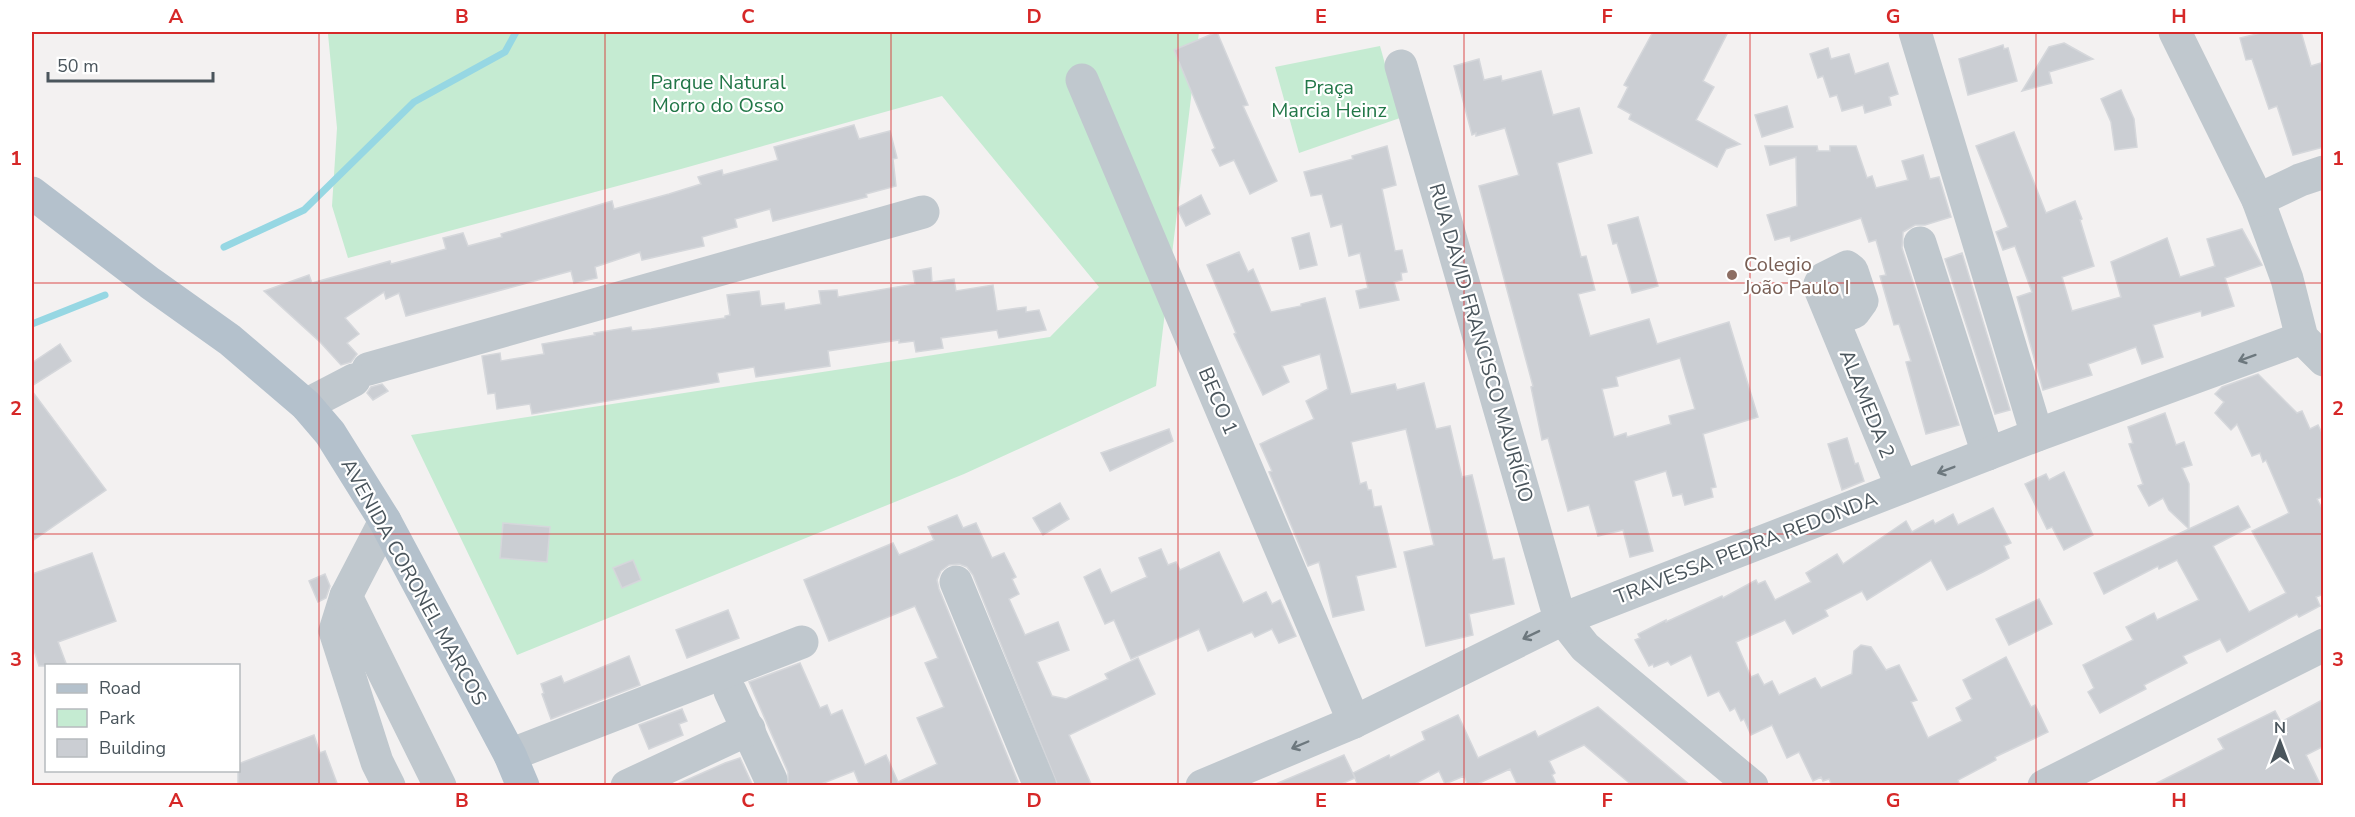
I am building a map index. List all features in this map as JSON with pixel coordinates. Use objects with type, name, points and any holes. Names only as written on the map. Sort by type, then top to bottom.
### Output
[{"type":"main road","name":"AVENIDA CORONEL MARCOS","points":[[32,193],[150,283],[230,340],[306,405],[330,433],[386,520],[510,755],[523,786]]},
{"type":"street","points":[[1915,32],[2037,435]]},
{"type":"street","points":[[2175,32],[2258,200],[2313,349]]},
{"type":"street","name":"RUA DAVID FRANCISCO MAURÍCIO","points":[[1401,66],[1556,605],[1563,619],[1585,647],[1752,786]]},
{"type":"street","name":"BECO 1","points":[[1082,80],[1354,722]]},
{"type":"street","points":[[2258,200],[2300,180],[2324,172]]},
{"type":"street","points":[[306,405],[361,374],[923,212]]},
{"type":"street","points":[[1920,243],[1988,454]]},
{"type":"street","name":"ALAMEDA 2","points":[[1833,320],[1902,487]]},
{"type":"street","name":"TRAVESSA PEDRA REDONDA","points":[[1202,786],[1354,722],[1563,619],[2037,435],[2313,349]]},
{"type":"street","points":[[386,520],[346,596],[335,631],[377,762],[389,786]]},
{"type":"street","points":[[956,582],[1040,786]]},
{"type":"street","points":[[346,596],[440,786]]},
{"type":"street","points":[[510,755],[802,642]]},
{"type":"street","points":[[2044,786],[2324,645]]},
{"type":"street","points":[[730,691],[771,780]]},
{"type":"street","points":[[627,786],[749,729]]},
{"type":"green space","name":"Parque Natural Morro do Osso","points":[[332,32],[1199,32],[1156,386],[964,474],[517,655],[411,435],[1050,337],[1099,287],[942,96],[348,258],[332,206],[337,128],[328,34]]},
{"type":"green space","name":"Praça Marcia Heinz","points":[[1380,46],[1400,118],[1299,153],[1275,67]]},
{"type":"building","points":[[1217,32],[1248,105],[1243,106],[1277,181],[1250,194],[1234,160],[1220,166],[1212,150],[1215,148],[1174,50]]},
{"type":"building","points":[[1653,32],[1728,32],[1703,81],[1714,87],[1696,120],[1740,144],[1726,149],[1717,167],[1629,119],[1631,114],[1618,107],[1628,87],[1624,85]]},
{"type":"building","points":[[2265,32],[2301,32],[2311,66],[2324,62],[2324,147],[2293,155],[2277,106],[2269,109],[2252,59],[2246,60],[2240,38]]},
{"type":"building","points":[[2064,43],[2093,59],[2049,72],[2052,83],[2022,91],[2049,47]]},
{"type":"building","points":[[2003,45],[2004,49],[2008,48],[2017,81],[1968,95],[1959,59]]},
{"type":"building","points":[[1828,48],[1831,59],[1849,54],[1855,74],[1888,63],[1898,94],[1889,97],[1891,105],[1865,113],[1863,105],[1842,111],[1837,95],[1830,97],[1823,76],[1818,78],[1810,54]]},
{"type":"building","points":[[1479,59],[1484,80],[1501,76],[1502,81],[1541,71],[1553,115],[1579,108],[1592,153],[1557,163],[1581,257],[1586,256],[1595,290],[1578,294],[1590,336],[1649,319],[1657,344],[1729,322],[1758,417],[1703,434],[1716,487],[1711,488],[1713,497],[1685,505],[1682,494],[1673,496],[1666,471],[1634,481],[1653,551],[1630,557],[1623,530],[1598,536],[1589,505],[1568,511],[1548,438],[1542,440],[1531,387],[1533,386],[1479,186],[1519,175],[1505,128],[1476,136],[1476,133],[1472,135],[1454,66]],"holes":[[[1680,358],[1695,409],[1669,416],[1671,424],[1627,437],[1626,433],[1614,437],[1602,389],[1618,386],[1616,377]]]},
{"type":"building","points":[[2121,90],[2134,119],[2137,147],[2115,150],[2111,122],[2101,99]]},
{"type":"building","points":[[1787,106],[1793,127],[1762,137],[1755,115]]},
{"type":"building","points":[[854,125],[859,139],[890,131],[897,158],[893,159],[896,186],[866,194],[867,197],[773,221],[770,209],[735,219],[737,227],[702,237],[704,246],[642,260],[640,252],[595,267],[597,278],[574,283],[571,271],[406,316],[399,293],[386,299],[384,292],[345,318],[359,334],[347,343],[357,354],[351,362],[341,365],[320,342],[264,291],[309,275],[312,283],[390,261],[391,264],[446,249],[443,238],[463,233],[468,246],[612,201],[614,209],[669,194],[701,184],[698,177],[722,170],[723,175],[778,160],[774,147]]},
{"type":"building","points":[[2014,132],[2046,213],[2075,201],[2082,219],[2080,220],[2094,266],[2062,277],[2072,311],[2121,297],[2111,262],[2167,238],[2180,277],[2215,266],[2207,239],[2242,229],[2262,265],[2225,278],[2234,306],[2202,316],[2201,311],[2153,325],[2163,357],[2142,364],[2136,347],[2088,364],[2092,375],[2043,390],[2017,297],[2032,292],[2015,246],[2003,250],[1996,232],[2008,227],[1976,146]]},
{"type":"building","points":[[1387,146],[1396,185],[1382,189],[1395,251],[1402,250],[1407,272],[1401,273],[1402,280],[1394,282],[1399,300],[1360,308],[1356,291],[1368,288],[1360,253],[1349,256],[1342,224],[1331,227],[1322,194],[1311,196],[1304,172],[1353,159],[1352,156]]},
{"type":"building","points":[[1765,146],[1817,146],[1818,151],[1830,151],[1830,146],[1856,146],[1867,178],[1872,176],[1876,188],[1908,180],[1902,161],[1923,155],[1930,179],[1939,177],[1951,217],[1925,225],[1915,225],[1903,232],[1902,248],[1959,425],[1926,434],[1906,362],[1911,361],[1899,324],[1894,325],[1880,276],[1886,275],[1876,240],[1869,242],[1861,218],[1791,241],[1790,236],[1775,240],[1767,215],[1797,206],[1796,157],[1770,165]]},
{"type":"building","points":[[1201,195],[1210,214],[1186,226],[1177,208]]},
{"type":"building","points":[[1638,217],[1658,286],[1632,293],[1617,243],[1613,244],[1608,225]]},
{"type":"building","points":[[1309,233],[1317,265],[1300,269],[1292,238]]},
{"type":"building","points":[[1239,252],[1248,272],[1253,269],[1271,312],[1325,298],[1351,394],[1395,384],[1397,390],[1424,383],[1436,429],[1450,426],[1462,477],[1472,475],[1493,560],[1504,558],[1514,604],[1469,614],[1473,635],[1426,646],[1404,552],[1434,545],[1406,429],[1351,442],[1360,484],[1366,482],[1368,490],[1371,490],[1374,507],[1381,506],[1396,567],[1356,576],[1364,610],[1333,617],[1319,562],[1308,566],[1269,472],[1272,471],[1260,444],[1314,419],[1306,401],[1328,389],[1320,354],[1282,366],[1289,382],[1263,395],[1234,334],[1236,333],[1207,265]]},
{"type":"building","points":[[1962,253],[2010,410],[1995,414],[1945,259]]},
{"type":"building","points":[[931,268],[932,282],[954,279],[956,291],[993,285],[997,311],[1026,307],[1026,312],[1039,310],[1046,330],[999,338],[997,330],[941,338],[943,348],[916,352],[914,341],[899,343],[899,340],[828,351],[830,366],[756,377],[754,367],[717,373],[719,382],[532,414],[530,404],[497,409],[495,393],[488,394],[482,356],[500,353],[501,361],[544,354],[542,344],[595,335],[594,333],[631,327],[632,331],[651,329],[725,318],[730,315],[727,295],[759,291],[761,306],[784,303],[785,310],[821,304],[819,291],[837,290],[838,297],[915,284],[913,271]]},
{"type":"building","points":[[60,344],[71,361],[32,386],[32,363]]},
{"type":"building","points":[[2258,374],[2297,413],[2302,411],[2310,429],[2318,425],[2324,437],[2324,496],[2317,499],[2324,512],[2324,594],[2316,597],[2320,606],[2299,617],[2297,614],[2227,652],[2220,639],[2183,656],[2187,663],[2144,685],[2146,689],[2100,713],[2088,692],[2094,688],[2083,665],[2133,640],[2126,627],[2154,613],[2157,620],[2199,600],[2177,560],[2159,569],[2158,566],[2104,594],[2094,573],[2238,506],[2250,527],[2213,546],[2249,612],[2286,593],[2252,531],[2289,513],[2266,460],[2263,462],[2260,453],[2252,456],[2237,424],[2231,430],[2215,413],[2224,402],[2215,394],[2222,387]]},
{"type":"building","points":[[382,384],[388,391],[373,400],[367,393],[371,387]]},
{"type":"building","points":[[32,391],[106,490],[32,541]]},
{"type":"building","points":[[2165,413],[2176,445],[2184,442],[2192,465],[2182,468],[2189,484],[2189,529],[2169,510],[2163,498],[2149,506],[2138,486],[2143,484],[2129,444],[2133,443],[2128,427]]},
{"type":"building","points":[[1169,429],[1173,441],[1110,471],[1101,453]]},
{"type":"building","points":[[1847,438],[1855,464],[1858,463],[1864,481],[1842,490],[1828,444]]},
{"type":"building","points":[[2064,472],[2093,535],[2064,550],[2052,527],[2047,529],[2025,484],[2046,474],[2049,480]]},
{"type":"building","points":[[1060,503],[1069,519],[1043,535],[1033,518]]},
{"type":"building","points":[[1993,508],[2011,543],[2004,546],[2009,558],[1983,572],[1947,590],[1931,560],[1867,600],[1862,591],[1825,610],[1828,616],[1793,634],[1785,620],[1736,642],[1751,677],[1758,674],[1764,685],[1772,681],[1779,695],[1815,678],[1821,688],[1852,674],[1854,651],[1861,645],[1871,647],[1886,670],[1899,665],[1917,700],[1911,702],[1928,738],[1962,721],[1956,708],[1972,699],[1963,680],[2006,657],[2031,707],[2035,705],[2048,732],[1995,757],[1996,760],[1958,780],[1960,786],[1832,786],[1829,779],[1823,781],[1821,777],[1813,781],[1799,752],[1787,758],[1772,725],[1751,735],[1744,719],[1741,721],[1735,708],[1730,711],[1719,691],[1708,696],[1691,655],[1671,665],[1668,661],[1654,667],[1653,664],[1649,666],[1635,640],[1640,638],[1638,634],[1666,620],[1666,622],[1722,596],[1723,598],[1756,580],[1758,584],[1765,581],[1775,600],[1811,582],[1806,573],[1837,554],[1843,564],[1906,521],[1912,532],[1933,520],[1935,524],[1953,514],[1958,525]]},
{"type":"building","points":[[957,515],[963,528],[976,523],[992,558],[1004,553],[1016,577],[1012,579],[1019,594],[1009,599],[1025,635],[1058,622],[1069,650],[1037,662],[1052,696],[1066,699],[1108,679],[1105,674],[1138,658],[1155,694],[1069,735],[1092,786],[1058,786],[973,575],[967,567],[959,564],[949,565],[941,571],[937,580],[939,589],[1018,782],[1011,786],[860,786],[854,771],[816,786],[788,786],[788,772],[749,682],[800,663],[820,708],[827,705],[831,715],[842,710],[865,765],[886,755],[898,782],[937,764],[917,718],[944,707],[925,663],[938,658],[915,606],[829,641],[804,580],[893,543],[899,555],[916,548],[934,540],[928,527]]},
{"type":"building","points":[[503,523],[550,527],[547,562],[500,558]]},
{"type":"building","points":[[1161,549],[1168,565],[1176,562],[1180,570],[1219,552],[1243,603],[1266,592],[1272,604],[1280,600],[1296,636],[1279,643],[1272,629],[1255,637],[1252,632],[1208,651],[1199,629],[1131,659],[1114,620],[1105,624],[1084,577],[1100,569],[1111,593],[1147,577],[1139,558]]},
{"type":"building","points":[[92,553],[116,621],[58,642],[66,664],[39,666],[32,644],[32,574]]},
{"type":"building","points":[[633,560],[641,580],[622,588],[613,568]]},
{"type":"building","points":[[325,574],[330,586],[326,598],[318,602],[309,581]]},
{"type":"building","points":[[2039,599],[2052,624],[2009,645],[1996,619]]},
{"type":"building","points":[[728,610],[739,638],[687,658],[676,630]]},
{"type":"building","points":[[629,656],[640,685],[551,719],[541,684],[561,676],[564,683]]},
{"type":"building","points":[[2324,699],[2324,746],[2306,755],[2321,786],[2151,786],[2224,749],[2218,739],[2275,711],[2281,722]]},
{"type":"building","points":[[1598,707],[1691,786],[1633,786],[1584,745],[1549,761],[1555,773],[1552,775],[1557,786],[1518,786],[1510,769],[1473,786],[1468,786],[1464,776],[1445,784],[1439,771],[1411,786],[1358,786],[1353,773],[1425,740],[1422,732],[1458,715],[1478,758],[1535,731],[1538,737]]},
{"type":"building","points":[[682,709],[687,721],[679,724],[683,735],[649,749],[639,725]]},
{"type":"building","points":[[314,735],[320,753],[325,751],[338,786],[238,786],[240,763]]},
{"type":"building","points":[[1344,755],[1355,778],[1337,786],[1271,786]]},
{"type":"building","points":[[740,758],[753,786],[673,786],[725,763]]},
{"type":"waterway","points":[[224,247],[304,210],[414,102],[505,52],[516,32]]},
{"type":"waterway","points":[[32,324],[105,295]]},
{"type":"place","name":"Colegio João Paulo I","points":[[1732,275]]}]
